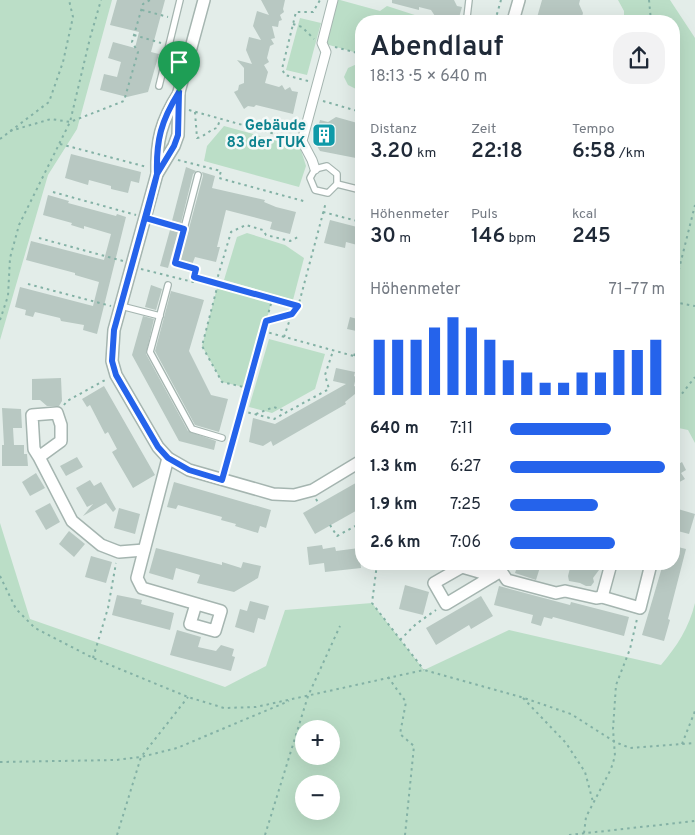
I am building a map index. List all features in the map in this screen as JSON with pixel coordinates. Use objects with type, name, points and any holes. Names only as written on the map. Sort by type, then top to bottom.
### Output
[{"type":"street","points":[[157,174],[174,146],[178,135],[179,92],[204,0]]},
{"type":"street","points":[[315,169],[302,141],[326,52],[322,43],[333,0]]},
{"type":"street","points":[[515,15],[519,0]]},
{"type":"street","points":[[179,92],[166,114],[156,150],[157,174],[120,308],[112,346],[112,361],[116,375],[158,447],[168,458],[189,470],[273,494],[294,495],[313,490],[355,466]]},
{"type":"street","points":[[39,457],[62,441],[61,425],[57,414],[32,415],[34,449],[72,521],[101,545],[120,552],[144,550]]},
{"type":"street","points":[[168,458],[137,578],[142,588],[196,604]]},
{"type":"street","points":[[458,570],[434,583],[446,604],[499,570],[507,580],[556,593],[565,591],[596,598],[602,597],[640,608],[648,570]]},
{"type":"street","points":[[602,597],[609,570]]},
{"type":"lane","points":[[159,86],[180,0]]},
{"type":"lane","points":[[467,15],[469,0]]},
{"type":"lane","points":[[327,166],[337,174],[337,184],[328,193],[315,190],[310,178],[315,169],[327,166]]},
{"type":"lane","points":[[175,263],[198,175]]},
{"type":"lane","points":[[337,184],[355,188]]},
{"type":"lane","points":[[146,218],[184,229]]},
{"type":"lane","points":[[168,285],[150,352],[192,429],[222,438]]},
{"type":"lane","points":[[120,308],[160,316]]},
{"type":"path","points":[[0,139],[49,102],[63,62],[73,17],[69,0]]},
{"type":"path","points":[[0,320],[4,314],[8,296],[10,258],[19,225],[70,122],[101,0]]},
{"type":"path","points":[[10,131],[51,119],[70,122],[124,101],[138,52],[132,42],[143,4],[150,0]]},
{"type":"path","points":[[318,84],[285,74],[282,69],[296,12],[313,12],[320,0]]},
{"type":"path","points":[[496,15],[501,0]]},
{"type":"path","points":[[649,0],[650,15]]},
{"type":"path","points":[[142,10],[164,16]]},
{"type":"path","points":[[293,24],[302,27],[313,39]]},
{"type":"path","points":[[134,35],[156,42]]},
{"type":"path","points":[[322,43],[355,52]]},
{"type":"path","points":[[314,99],[355,110]]},
{"type":"path","points":[[189,110],[302,141]]},
{"type":"path","points":[[194,112],[197,138],[217,128],[220,120]]},
{"type":"path","points":[[60,144],[151,168],[157,174]]},
{"type":"path","points":[[178,160],[221,171],[219,178],[307,202]]},
{"type":"path","points":[[53,192],[146,218]]},
{"type":"path","points":[[284,337],[292,314],[298,306],[328,193]]},
{"type":"path","points":[[680,265],[695,205]]},
{"type":"path","points":[[323,212],[355,220]]},
{"type":"path","points":[[248,388],[222,382],[202,346],[232,232],[246,225],[262,230],[266,235],[290,241],[298,237]]},
{"type":"path","points":[[39,238],[193,282],[196,269],[175,263]]},
{"type":"path","points":[[194,277],[298,306]]},
{"type":"path","points":[[28,284],[120,308]]},
{"type":"path","points":[[222,480],[272,300]]},
{"type":"path","points":[[680,303],[695,306]]},
{"type":"path","points":[[266,321],[292,314]]},
{"type":"path","points":[[263,332],[354,356],[355,353]]},
{"type":"path","points":[[241,411],[274,419],[329,389],[325,375],[333,350]]},
{"type":"path","points":[[57,414],[67,401],[116,375]]},
{"type":"path","points":[[680,396],[695,377]]},
{"type":"path","points":[[255,414],[274,407],[287,412]]},
{"type":"path","points":[[330,525],[337,536],[355,526]]},
{"type":"path","points":[[376,570],[372,603],[424,670]]},
{"type":"path","points":[[93,658],[108,608],[113,573]]},
{"type":"path","points":[[0,576],[16,608],[35,628],[93,658],[188,697],[224,708],[256,707],[424,670],[521,697],[571,714],[615,742],[630,748],[695,743]]},
{"type":"path","points":[[400,640],[416,624],[446,604]]},
{"type":"path","points":[[584,833],[586,817],[611,769],[615,756],[613,722],[616,685],[630,649],[640,608]]},
{"type":"path","points":[[265,835],[308,696],[340,626]]},
{"type":"path","points":[[388,677],[406,702],[400,734],[414,746],[405,835]]},
{"type":"path","points":[[117,835],[141,757],[188,697]]},
{"type":"path","points":[[521,697],[566,743],[585,772],[593,802]]},
{"type":"path","points":[[0,762],[116,760],[141,757],[177,748],[295,699]]},
{"type":"path","points":[[682,744],[695,711]]},
{"type":"path","points":[[569,835],[695,820]]},
{"type":"green space","points":[[0,0],[112,0],[77,129],[48,175],[0,340]]},
{"type":"green space","points":[[333,0],[340,0],[380,11],[387,6],[415,15],[355,15],[355,52],[322,43]]},
{"type":"green space","points":[[618,0],[670,0],[680,15],[624,15]]},
{"type":"green space","points":[[680,15],[695,38],[695,443],[688,430],[680,428]]},
{"type":"green space","points":[[300,18],[321,23],[307,75],[286,70]]},
{"type":"green space","points":[[355,65],[355,88],[348,85],[344,77],[348,68]]},
{"type":"green space","points":[[224,126],[300,147],[306,166],[299,187],[204,161],[207,146]]},
{"type":"green space","points":[[247,233],[285,245],[304,258],[293,300],[224,280],[237,237]]},
{"type":"green space","points":[[218,284],[272,300],[248,388],[222,382],[202,346]]},
{"type":"green space","points":[[269,339],[325,354],[315,389],[272,413],[249,407]]},
{"type":"green space","points":[[0,523],[30,619],[225,687],[266,666],[285,610],[372,603],[424,670],[509,630],[661,665],[682,636],[695,603],[695,835],[0,835]]},
{"type":"building","points":[[117,0],[165,0],[151,52],[159,54],[148,92],[127,97],[100,90],[104,74],[117,77],[121,62],[108,58],[113,42],[135,48],[139,32],[110,25]]},
{"type":"building","points":[[261,0],[285,0],[284,12],[280,15],[282,20],[279,21],[278,27],[272,26],[275,38],[271,39],[274,44],[270,46],[267,58],[269,62],[264,65],[268,72],[265,83],[279,87],[282,85],[285,90],[290,87],[292,91],[298,92],[293,114],[256,105],[254,107],[248,106],[244,109],[234,92],[238,90],[239,85],[244,83],[244,68],[237,60],[252,64],[246,50],[249,37],[261,40],[253,26],[257,11],[269,15]]},
{"type":"building","points":[[392,0],[454,0],[457,6],[462,7],[460,15],[434,15],[431,10],[419,7],[419,10],[392,3]]},
{"type":"building","points":[[542,0],[580,0],[579,4],[583,13],[582,15],[538,15]]},
{"type":"building","points":[[336,117],[355,122],[355,158],[320,151],[314,141],[320,120],[328,122]]},
{"type":"building","points":[[71,154],[141,172],[139,183],[131,181],[128,193],[111,189],[111,186],[89,180],[88,185],[65,178]]},
{"type":"building","points":[[186,167],[196,171],[193,174],[181,223],[172,221]]},
{"type":"building","points":[[202,172],[215,176],[212,188],[265,200],[264,202],[276,207],[296,212],[290,234],[270,229],[272,222],[226,210],[217,247],[220,247],[216,262],[195,257],[192,265],[180,262],[203,176]]},
{"type":"building","points":[[48,195],[69,201],[68,203],[126,217],[97,334],[83,330],[84,325],[61,321],[60,318],[35,312],[33,317],[25,315],[26,310],[15,307],[20,287],[93,306],[99,282],[75,275],[75,273],[26,260],[31,241],[104,260],[111,234],[84,226],[84,229],[71,225],[72,223],[43,215]]},
{"type":"building","points":[[330,220],[355,226],[355,244],[346,242],[345,248],[324,243]]},
{"type":"building","points":[[170,230],[178,232],[168,268],[160,266]]},
{"type":"building","points":[[151,285],[162,289],[156,310],[145,307]]},
{"type":"building","points":[[171,291],[204,300],[189,351],[211,395],[228,399],[219,432],[195,425],[155,351]]},
{"type":"building","points":[[143,316],[154,319],[146,354],[188,431],[216,441],[214,450],[179,441],[132,355]]},
{"type":"building","points":[[350,317],[355,318],[355,331],[347,329]]},
{"type":"building","points":[[336,368],[355,372],[355,394],[345,402],[346,404],[273,446],[271,441],[263,446],[249,442],[253,418],[275,424],[346,384],[333,381]]},
{"type":"building","points":[[61,378],[62,401],[59,406],[47,406],[40,400],[32,400],[32,379]]},
{"type":"building","points":[[104,386],[155,475],[133,488],[112,452],[117,449],[108,432],[105,434],[90,405],[87,407],[82,399]]},
{"type":"building","points":[[2,408],[21,409],[22,428],[13,428],[14,445],[24,445],[24,454],[27,454],[28,466],[2,466],[2,445],[4,445]]},
{"type":"building","points":[[77,457],[83,467],[66,476],[60,466]]},
{"type":"building","points":[[682,462],[686,470],[681,473],[685,479],[680,482],[680,463]]},
{"type":"building","points":[[36,473],[45,488],[30,496],[22,482]]},
{"type":"building","points":[[90,480],[94,486],[101,482],[116,509],[113,512],[106,503],[83,516],[93,504],[87,507],[76,488]]},
{"type":"building","points":[[174,482],[271,510],[266,528],[260,526],[258,533],[221,520],[222,517],[178,505],[176,509],[167,507]]},
{"type":"building","points":[[355,483],[355,511],[315,534],[303,513]]},
{"type":"building","points":[[50,503],[60,522],[46,530],[35,511]]},
{"type":"building","points":[[119,508],[140,514],[135,534],[114,528]]},
{"type":"building","points":[[680,510],[695,514],[689,534],[680,532]]},
{"type":"building","points":[[69,531],[85,544],[74,557],[59,544]]},
{"type":"building","points":[[322,545],[323,549],[335,547],[336,551],[355,549],[355,569],[325,572],[324,563],[309,565],[307,547]]},
{"type":"building","points":[[156,548],[222,565],[222,562],[241,568],[243,562],[261,566],[258,578],[234,592],[197,583],[200,575],[176,568],[173,580],[149,573]]},
{"type":"building","points":[[680,548],[686,549],[664,641],[642,635],[661,570],[680,570]]},
{"type":"building","points":[[91,556],[112,562],[106,583],[85,577]]},
{"type":"building","points":[[516,570],[539,570],[536,580],[515,573]]},
{"type":"building","points":[[570,570],[599,570],[593,578],[594,582],[591,586],[569,581]]},
{"type":"building","points":[[405,585],[429,592],[423,615],[399,609]]},
{"type":"building","points":[[499,586],[570,605],[571,602],[629,617],[624,636],[553,617],[552,619],[544,617],[541,626],[531,623],[533,615],[494,605]]},
{"type":"building","points":[[117,595],[142,600],[141,604],[174,613],[170,630],[112,615]]},
{"type":"building","points":[[481,596],[493,616],[471,629],[469,625],[436,645],[426,628]]},
{"type":"building","points":[[250,601],[269,606],[265,620],[258,618],[254,633],[235,627],[240,609],[247,611]]},
{"type":"building","points":[[177,630],[201,637],[198,647],[216,651],[221,645],[234,649],[232,656],[235,657],[231,671],[170,655]]},
{"type":"place","name":"Gebäude 83 der TUK","points":[[324,135]]},
{"type":"route","points":[[179,92],[166,114],[156,150],[157,174],[114,330],[112,361],[116,375],[158,447],[168,458],[189,470],[222,480],[266,321],[292,314],[298,306],[194,277],[196,269],[175,263],[184,229],[146,218],[157,174],[174,146],[180,128],[179,92]]}]
